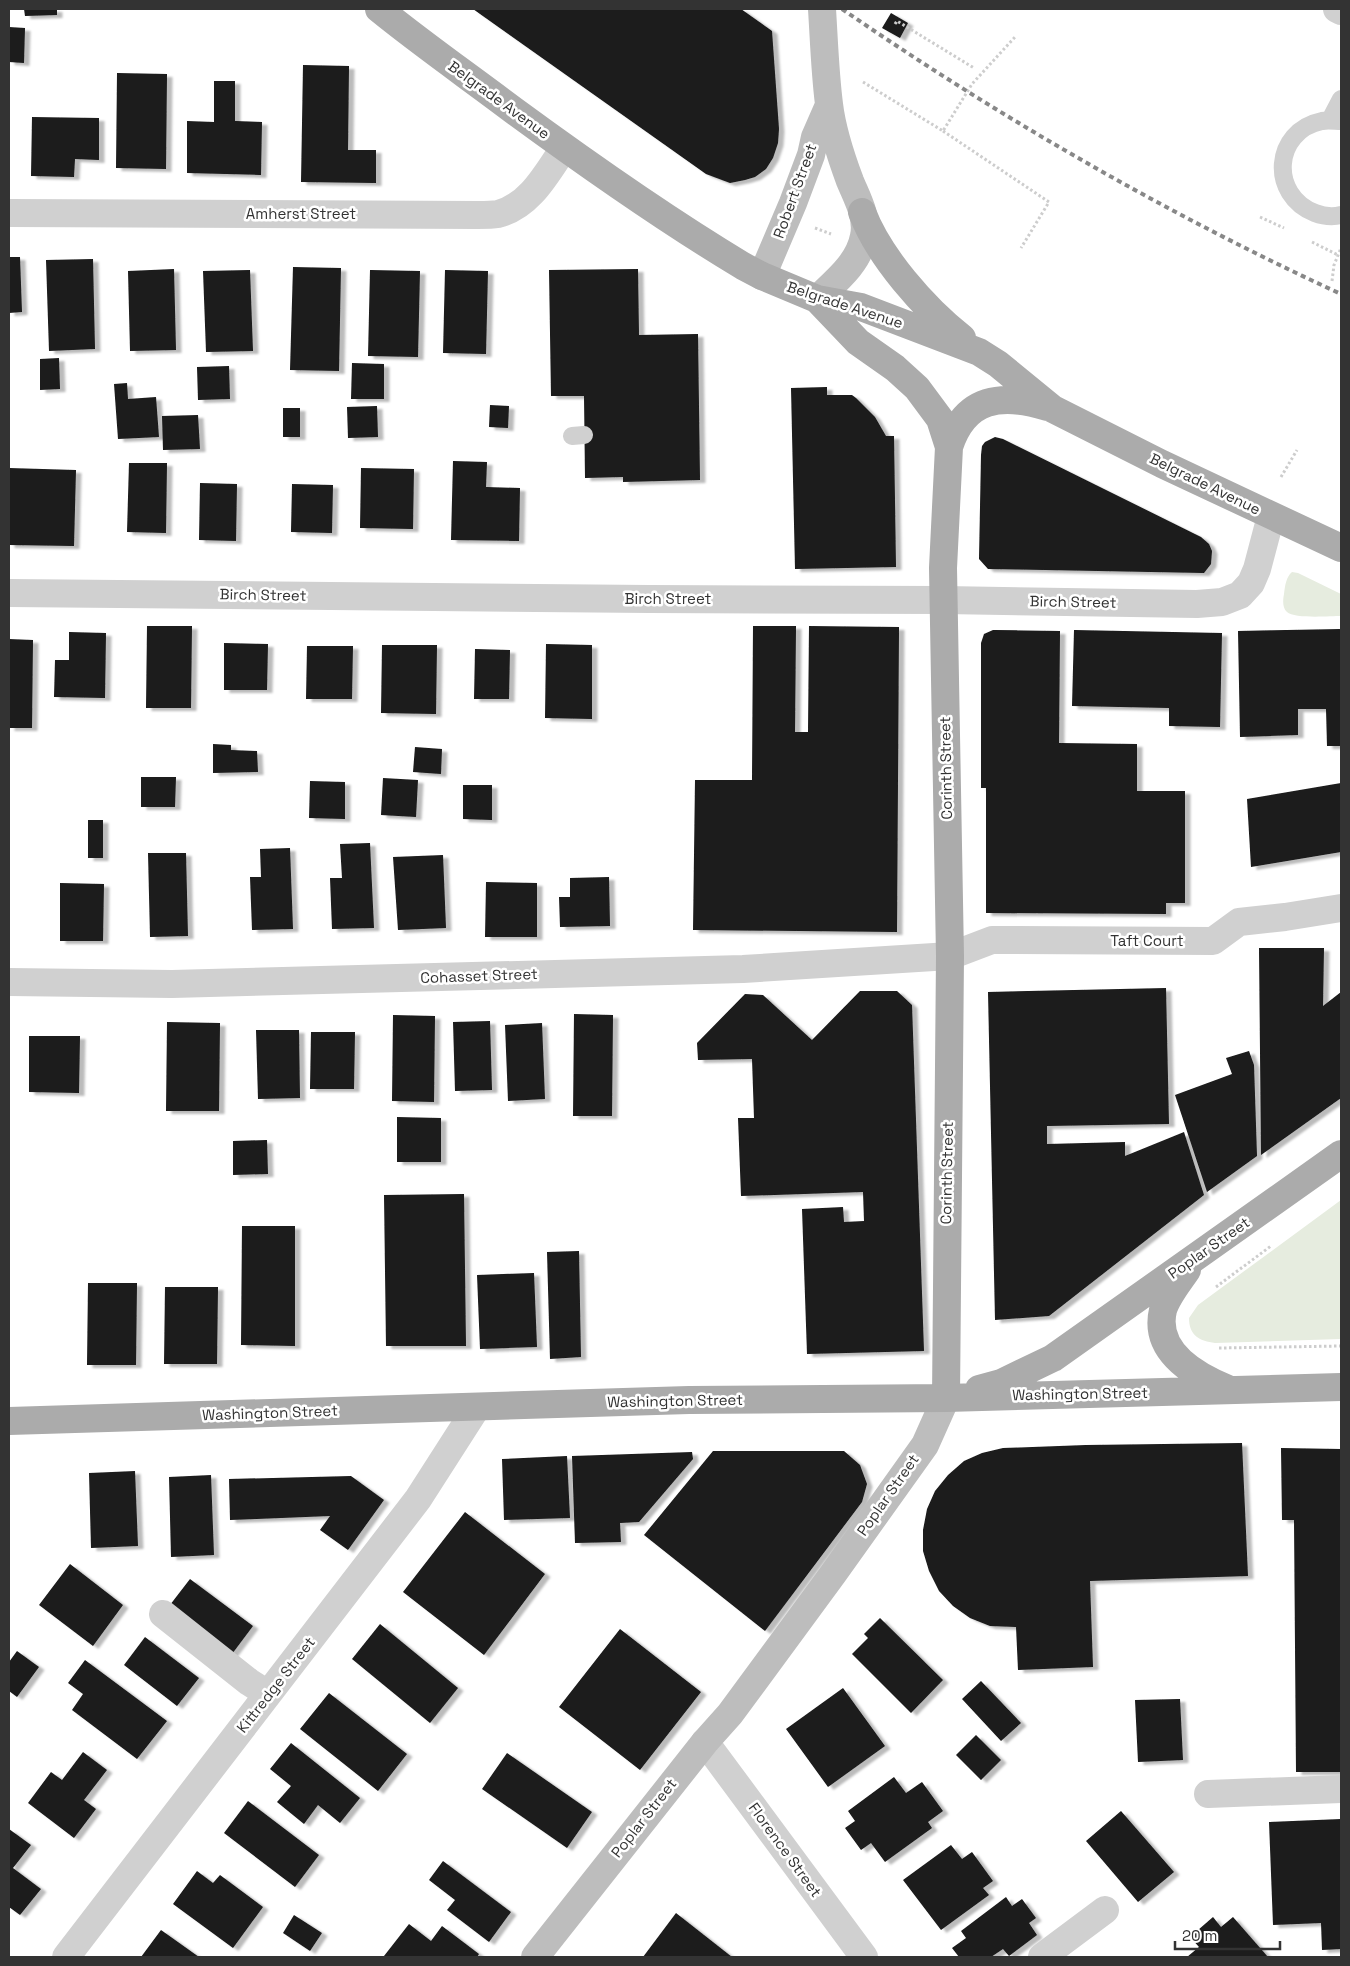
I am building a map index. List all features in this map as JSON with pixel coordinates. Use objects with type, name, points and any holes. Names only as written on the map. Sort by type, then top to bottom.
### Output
[{"type":"main road","name":"Belgrade Avenue","points":[[379,9],[435,53],[564,148],[676,224],[762,276],[817,299],[861,307],[979,352],[998,364],[1053,409],[1162,464],[1341,548]]},
{"type":"main road","points":[[862,212],[867,225],[894,267],[929,308],[979,352]]},
{"type":"main road","name":"Corinth Street","points":[[817,299],[858,342],[895,368],[918,388],[940,419],[949,447],[943,568],[950,956],[946,1398]]},
{"type":"main road","points":[[949,447],[954,432],[962,420],[970,411],[982,405],[1007,399],[1028,402],[1053,409]]},
{"type":"main road","name":"Poplar Street","points":[[946,1398],[1001,1383],[1054,1358],[1341,1154]]},
{"type":"main road","points":[[1195,1258],[1173,1290],[1164,1308],[1161,1322],[1166,1342],[1178,1359],[1192,1371],[1209,1381],[1232,1390]]},
{"type":"main road","name":"Washington Street","points":[[9,1421],[689,1400],[946,1398],[1341,1387]]},
{"type":"street","name":"Robert Street","points":[[822,9],[829,105],[843,159],[862,212]]},
{"type":"street","points":[[1337,9],[1341,11]]},
{"type":"street","name":"Robert Street","points":[[762,276],[794,203],[811,155],[815,137],[829,105]]},
{"type":"street","name":"Amherst Street","points":[[9,213],[498,214],[513,208],[525,200],[535,190],[564,148]]},
{"type":"street","points":[[817,299],[848,268],[856,256],[864,235],[865,221],[862,212]]},
{"type":"street","name":"Birch Street","points":[[9,593],[944,600],[1196,604],[1222,602],[1240,595],[1251,583],[1257,569],[1271,516]]},
{"type":"street","name":"Taft Court","points":[[950,956],[992,940],[1213,941],[1239,922],[1341,908]]},
{"type":"street","name":"Cohasset Street","points":[[9,982],[172,984],[735,969],[950,956]]},
{"type":"street","name":"Poplar Street","points":[[535,1957],[705,1742],[730,1714],[925,1444],[946,1398]]},
{"type":"street","name":"Kittredge Street","points":[[66,1957],[418,1499],[477,1407]]},
{"type":"street","points":[[163,1614],[249,1682],[268,1694]]},
{"type":"street","name":"Florence Street","points":[[705,1742],[864,1957]]},
{"type":"street","points":[[1208,1794],[1341,1789]]},
{"type":"street","points":[[1042,1957],[1105,1910]]},
{"type":"lane","points":[[1341,99],[1336,121],[1308,126],[1297,134],[1288,145],[1283,159],[1286,186],[1294,200],[1306,210],[1321,215],[1341,215]]},
{"type":"path","points":[[895,24],[898,21],[974,68]]},
{"type":"path","points":[[943,131],[972,84],[1015,38]]},
{"type":"path","points":[[863,82],[943,131],[1049,202],[1021,248]]},
{"type":"path","points":[[1332,281],[1334,265],[1341,248]]},
{"type":"path","points":[[1281,477],[1297,450]]},
{"type":"path","points":[[1210,1291],[1272,1245]]},
{"type":"path","points":[[1214,1348],[1341,1346]]},
{"type":"shaded area","points":[[1292,572],[1298,573],[1341,594],[1341,616],[1297,616],[1287,612],[1283,598],[1288,576]]},
{"type":"shaded area","points":[[1341,1200],[1341,1339],[1215,1343],[1200,1339],[1193,1333],[1189,1318],[1198,1305]]},
{"type":"building","points":[[24,9],[57,9],[57,15],[25,16]]},
{"type":"building","points":[[473,9],[741,9],[772,31],[779,129],[778,143],[773,158],[766,169],[755,177],[745,180],[730,183],[706,174]]},
{"type":"building","points":[[891,13],[908,23],[900,38],[882,28]]},
{"type":"building","points":[[9,27],[25,28],[24,63],[9,62]]},
{"type":"building","points":[[303,65],[349,66],[348,150],[376,150],[376,183],[301,182]]},
{"type":"building","points":[[117,73],[167,74],[166,169],[116,168]]},
{"type":"building","points":[[214,81],[235,81],[235,121],[262,122],[261,175],[187,173],[187,121],[214,122]]},
{"type":"building","points":[[32,117],[99,118],[99,160],[75,159],[74,177],[31,176]]},
{"type":"building","points":[[9,257],[20,257],[22,312],[9,313]]},
{"type":"building","points":[[93,259],[95,349],[49,351],[46,260]]},
{"type":"building","points":[[293,267],[341,268],[339,371],[290,370]]},
{"type":"building","points":[[174,269],[176,350],[130,351],[128,271]]},
{"type":"building","points":[[638,269],[639,335],[698,334],[700,480],[623,482],[623,477],[585,478],[584,396],[551,396],[549,270]]},
{"type":"building","points":[[250,270],[253,351],[206,352],[203,271]]},
{"type":"building","points":[[370,270],[420,271],[418,357],[368,356]]},
{"type":"building","points":[[445,270],[488,271],[486,354],[443,353]]},
{"type":"building","points":[[59,358],[60,389],[40,390],[40,359]]},
{"type":"building","points":[[352,363],[384,364],[384,399],[351,399]]},
{"type":"building","points":[[229,366],[230,399],[198,400],[197,367]]},
{"type":"building","points":[[127,383],[128,399],[156,397],[159,437],[118,439],[114,384]]},
{"type":"building","points":[[827,387],[827,395],[852,395],[875,417],[886,436],[894,436],[896,567],[795,569],[791,388]]},
{"type":"building","points":[[490,405],[509,406],[508,428],[489,427]]},
{"type":"building","points":[[377,406],[378,437],[348,438],[347,407]]},
{"type":"building","points":[[283,408],[300,408],[300,437],[283,437]]},
{"type":"building","points":[[198,415],[200,449],[163,450],[162,416]]},
{"type":"building","points":[[995,437],[1003,439],[1201,537],[1209,544],[1212,551],[1211,564],[1204,573],[988,569],[979,559],[981,455],[982,446],[985,442]]},
{"type":"building","points":[[453,461],[487,462],[486,487],[520,488],[519,541],[451,540]]},
{"type":"building","points":[[129,463],[167,463],[166,533],[127,532]]},
{"type":"building","points":[[9,468],[76,470],[74,546],[9,545]]},
{"type":"building","points":[[361,468],[414,469],[413,529],[360,528]]},
{"type":"building","points":[[200,483],[237,484],[236,541],[199,540]]},
{"type":"building","points":[[292,484],[333,485],[332,533],[291,532]]},
{"type":"building","points":[[147,626],[192,626],[191,708],[146,708]]},
{"type":"building","points":[[753,626],[796,626],[795,732],[808,732],[809,626],[899,627],[897,932],[693,930],[695,780],[752,780]]},
{"type":"building","points":[[1341,629],[1341,746],[1327,746],[1326,709],[1298,709],[1298,735],[1240,737],[1238,631]]},
{"type":"building","points":[[993,630],[1060,631],[1059,743],[1137,744],[1137,791],[1185,791],[1185,903],[1166,903],[1166,914],[986,913],[986,788],[981,788],[981,643],[984,634]]},
{"type":"building","points":[[1074,630],[1222,633],[1220,727],[1169,726],[1169,708],[1072,706]]},
{"type":"building","points":[[69,632],[106,633],[105,698],[54,697],[55,660],[69,660]]},
{"type":"building","points":[[9,639],[33,640],[32,728],[9,728]]},
{"type":"building","points":[[224,643],[268,644],[267,690],[224,690]]},
{"type":"building","points":[[546,644],[592,645],[592,719],[545,718]]},
{"type":"building","points":[[382,645],[437,645],[436,714],[381,713]]},
{"type":"building","points":[[307,646],[353,646],[352,699],[306,699]]},
{"type":"building","points":[[475,649],[510,650],[509,699],[474,699]]},
{"type":"building","points":[[213,744],[231,745],[231,750],[257,751],[258,772],[213,773]]},
{"type":"building","points":[[415,747],[442,749],[441,774],[413,772]]},
{"type":"building","points":[[141,777],[176,777],[175,807],[141,807]]},
{"type":"building","points":[[383,778],[418,780],[416,817],[381,815]]},
{"type":"building","points":[[310,781],[345,782],[345,819],[309,818]]},
{"type":"building","points":[[1341,783],[1341,852],[1251,867],[1247,799]]},
{"type":"building","points":[[463,785],[492,785],[492,820],[463,819]]},
{"type":"building","points":[[88,820],[103,820],[103,858],[88,858]]},
{"type":"building","points":[[370,843],[374,928],[332,929],[330,878],[342,878],[340,844]]},
{"type":"building","points":[[290,848],[293,929],[252,930],[250,877],[261,877],[260,849]]},
{"type":"building","points":[[148,853],[186,853],[188,936],[150,937]]},
{"type":"building","points":[[443,855],[446,928],[398,930],[393,857]]},
{"type":"building","points":[[609,877],[610,926],[560,927],[559,897],[570,897],[570,878]]},
{"type":"building","points":[[486,882],[537,883],[537,937],[485,937]]},
{"type":"building","points":[[60,883],[104,884],[103,941],[60,941]]},
{"type":"building","points":[[1259,948],[1324,948],[1323,1006],[1341,992],[1341,1098],[1261,1155]]},
{"type":"building","points":[[1166,988],[1169,1124],[1047,1126],[1047,1144],[1125,1142],[1125,1156],[1184,1132],[1204,1195],[1049,1316],[995,1320],[988,992]]},
{"type":"building","points":[[860,991],[897,991],[912,1005],[924,1351],[807,1354],[802,1209],[843,1207],[844,1222],[864,1221],[863,1192],[741,1196],[738,1118],[754,1118],[752,1059],[698,1060],[697,1043],[745,994],[763,995],[812,1040]]},
{"type":"building","points":[[574,1014],[613,1015],[612,1116],[573,1116]]},
{"type":"building","points":[[393,1015],[435,1016],[434,1102],[392,1101]]},
{"type":"building","points":[[490,1021],[492,1090],[455,1091],[453,1022]]},
{"type":"building","points":[[167,1022],[220,1023],[219,1111],[166,1111]]},
{"type":"building","points":[[542,1023],[545,1099],[508,1101],[505,1025]]},
{"type":"building","points":[[256,1030],[299,1030],[300,1098],[258,1099]]},
{"type":"building","points":[[311,1032],[355,1032],[354,1089],[310,1089]]},
{"type":"building","points":[[29,1036],[80,1036],[79,1093],[29,1092]]},
{"type":"building","points":[[1249,1051],[1254,1065],[1257,1156],[1207,1192],[1175,1095],[1232,1074],[1226,1058]]},
{"type":"building","points":[[397,1117],[441,1118],[441,1162],[397,1162]]},
{"type":"building","points":[[267,1140],[268,1174],[233,1175],[233,1141]]},
{"type":"building","points":[[464,1194],[466,1346],[386,1346],[384,1195]]},
{"type":"building","points":[[242,1226],[295,1226],[295,1346],[241,1345]]},
{"type":"building","points":[[579,1251],[581,1357],[550,1359],[547,1252]]},
{"type":"building","points":[[534,1273],[537,1347],[480,1349],[477,1275]]},
{"type":"building","points":[[88,1283],[137,1283],[136,1365],[87,1365]]},
{"type":"building","points":[[165,1287],[218,1287],[217,1364],[164,1364]]},
{"type":"building","points":[[1242,1443],[1248,1576],[1090,1581],[1093,1667],[1018,1670],[1016,1627],[990,1626],[970,1618],[953,1606],[939,1591],[929,1571],[923,1551],[923,1530],[927,1509],[935,1491],[948,1475],[964,1461],[982,1453],[1003,1448]]},
{"type":"building","points":[[1281,1448],[1341,1449],[1341,1772],[1296,1772],[1294,1520],[1282,1520]]},
{"type":"building","points":[[713,1451],[844,1451],[860,1465],[867,1484],[862,1502],[765,1631],[644,1535]]},
{"type":"building","points":[[692,1452],[693,1459],[639,1522],[620,1523],[621,1542],[575,1543],[572,1456]]},
{"type":"building","points":[[567,1456],[570,1518],[504,1520],[502,1459]]},
{"type":"building","points":[[135,1471],[138,1546],[91,1548],[89,1473]]},
{"type":"building","points":[[211,1475],[214,1555],[171,1557],[169,1477]]},
{"type":"building","points":[[351,1476],[384,1500],[348,1550],[320,1530],[330,1516],[230,1520],[229,1479]]},
{"type":"building","points":[[465,1512],[545,1574],[484,1655],[403,1592]]},
{"type":"building","points":[[70,1564],[123,1605],[93,1646],[39,1605]]},
{"type":"building","points":[[190,1579],[253,1626],[226,1662],[163,1614]]},
{"type":"building","points":[[880,1618],[943,1680],[911,1713],[852,1654],[868,1638],[864,1634]]},
{"type":"building","points":[[380,1624],[458,1688],[430,1723],[352,1659]]},
{"type":"building","points":[[620,1629],[701,1692],[640,1770],[559,1707]]},
{"type":"building","points":[[145,1637],[199,1678],[177,1706],[124,1665]]},
{"type":"building","points":[[17,1651],[39,1667],[17,1697],[9,1691],[9,1662]]},
{"type":"building","points":[[85,1660],[167,1721],[137,1759],[72,1710],[83,1694],[68,1683]]},
{"type":"building","points":[[981,1681],[1021,1723],[1001,1741],[962,1699]]},
{"type":"building","points":[[843,1688],[885,1746],[828,1787],[786,1729]]},
{"type":"building","points":[[329,1693],[407,1754],[378,1791],[300,1729]]},
{"type":"building","points":[[1180,1699],[1183,1760],[1138,1762],[1135,1700]]},
{"type":"building","points":[[976,1735],[1001,1760],[981,1780],[956,1755]]},
{"type":"building","points":[[291,1743],[360,1798],[340,1823],[318,1805],[304,1824],[277,1802],[291,1786],[270,1769]]},
{"type":"building","points":[[83,1752],[107,1770],[84,1800],[96,1809],[74,1838],[28,1803],[51,1772],[62,1780]]},
{"type":"building","points":[[507,1753],[592,1812],[567,1848],[482,1789]]},
{"type":"building","points":[[894,1777],[906,1793],[922,1782],[943,1811],[928,1822],[932,1828],[885,1862],[871,1843],[861,1850],[845,1828],[855,1821],[848,1811]]},
{"type":"building","points":[[248,1801],[319,1855],[295,1887],[224,1833]]},
{"type":"building","points":[[1121,1811],[1174,1872],[1138,1902],[1086,1841]]},
{"type":"building","points":[[1341,1819],[1341,1949],[1322,1950],[1321,1923],[1273,1925],[1269,1822]]},
{"type":"building","points":[[9,1829],[31,1845],[13,1868],[41,1889],[20,1915],[9,1907]]},
{"type":"building","points":[[951,1845],[962,1859],[972,1852],[993,1881],[983,1888],[989,1895],[941,1930],[903,1880]]},
{"type":"building","points":[[443,1861],[511,1912],[489,1942],[447,1910],[455,1900],[429,1880]]},
{"type":"building","points":[[197,1871],[213,1883],[220,1875],[263,1907],[233,1948],[173,1904]]},
{"type":"building","points":[[1006,1897],[1012,1906],[1022,1899],[1036,1918],[1029,1923],[1037,1935],[1009,1956],[1003,1949],[991,1957],[959,1957],[952,1948],[966,1938],[961,1931]]},
{"type":"building","points":[[676,1913],[732,1957],[643,1957]]},
{"type":"building","points":[[294,1915],[322,1933],[310,1951],[283,1933]]},
{"type":"building","points":[[1213,1917],[1221,1927],[1233,1917],[1268,1957],[1187,1957],[1199,1947],[1190,1937]]},
{"type":"building","points":[[409,1924],[431,1941],[442,1926],[479,1954],[477,1957],[384,1956]]},
{"type":"building","points":[[161,1930],[199,1957],[141,1957]]},
{"type":"railway","points":[[842,9],[962,88],[1085,162],[1212,231],[1341,294]]}]
